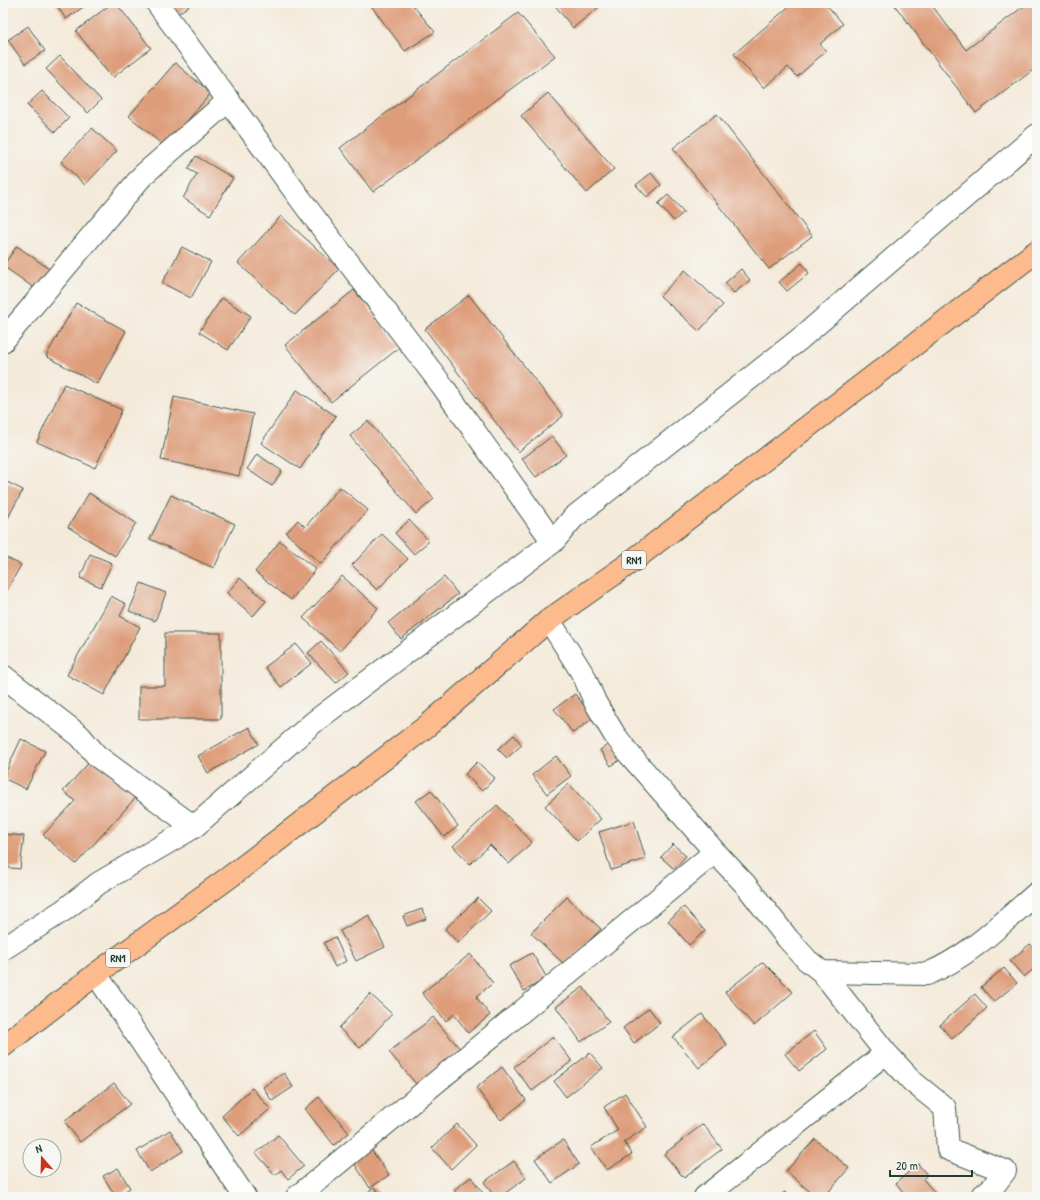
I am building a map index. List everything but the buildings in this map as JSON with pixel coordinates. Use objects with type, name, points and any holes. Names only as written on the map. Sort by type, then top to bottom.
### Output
[{"type":"highway","name":"RN1","points":[[3,1046],[96,974],[235,873],[427,726],[549,620],[627,565],[1037,251]]},
{"type":"street","points":[[157,3],[310,212],[441,384],[553,542]]},
{"type":"street","points":[[3,341],[143,175],[229,100]]},
{"type":"street","points":[[3,949],[64,910],[99,883],[194,826],[314,722],[553,542],[573,518],[801,338],[1037,135]]},
{"type":"street","points":[[549,620],[584,676],[596,702],[614,734],[630,755],[745,884],[807,960],[822,972],[886,1053],[913,1082],[945,1108],[948,1149],[1005,1171],[992,1188],[981,1197]]},
{"type":"street","points":[[3,676],[80,736],[97,756],[194,826]]},
{"type":"street","points":[[297,1197],[715,852]]},
{"type":"street","points":[[822,972],[927,974],[943,967],[960,956],[1037,893]]},
{"type":"street","points":[[96,974],[245,1197]]},
{"type":"street","points":[[705,1197],[886,1053]]}]
